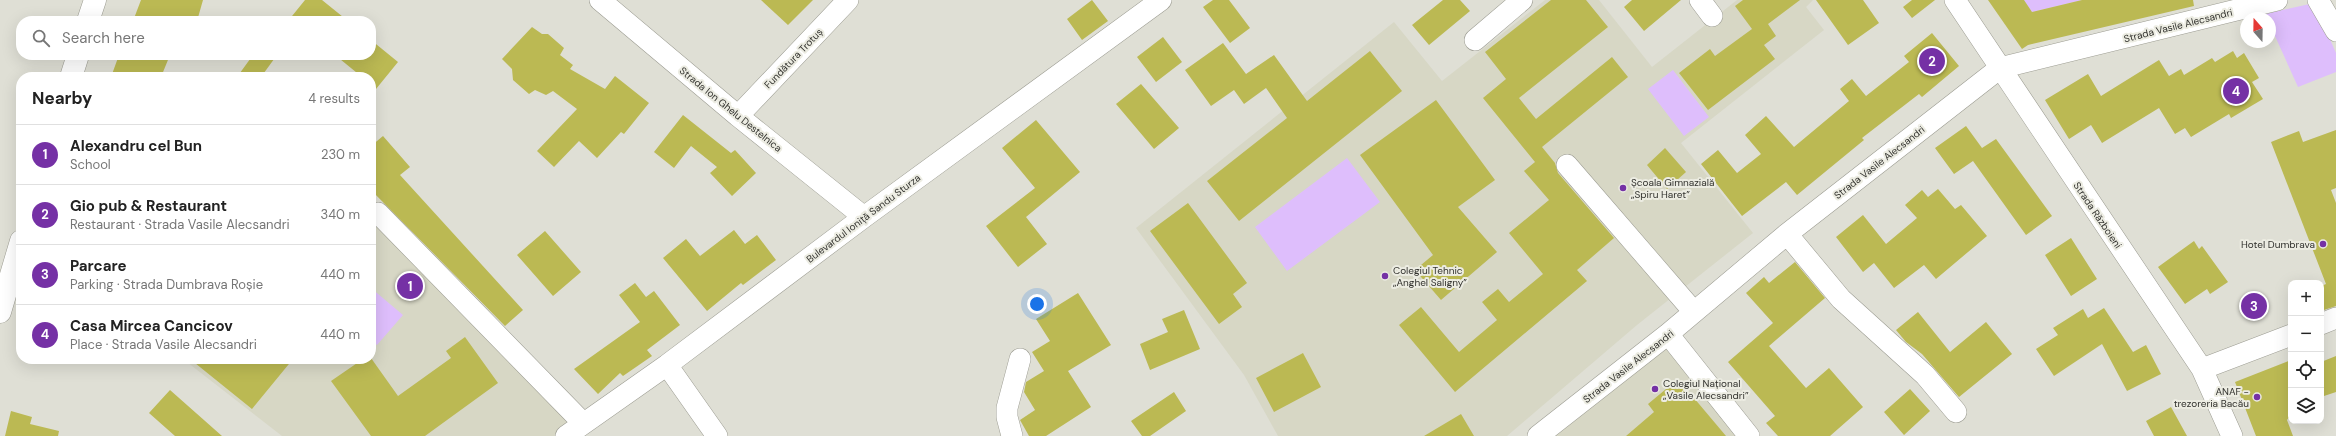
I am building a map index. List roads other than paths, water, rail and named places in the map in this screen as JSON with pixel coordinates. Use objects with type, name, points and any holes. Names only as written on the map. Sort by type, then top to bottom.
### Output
[{"type":"main road","points":[[90,16],[95,0]]},
{"type":"main road","points":[[73,72],[76,60]]},
{"type":"main road","points":[[0,312],[3,288],[16,254]]},
{"type":"street","name":"Strada Ion Ghelu Destelnica","points":[[600,0],[738,116],[864,217]]},
{"type":"street","name":"Fundătura Trotuș","points":[[738,116],[848,0]]},
{"type":"street","name":"Bulevardul Ioniță Sandu Sturza","points":[[566,436],[667,365],[864,217],[1161,0]]},
{"type":"street","points":[[1475,40],[1522,0]]},
{"type":"street","name":"Strada Războieni","points":[[1955,0],[2202,369],[2232,436]]},
{"type":"street","name":"Strada Vasile Alecsandri","points":[[1538,436],[1668,334],[1787,234],[2000,68],[2237,5],[2277,0]]},
{"type":"street","points":[[2318,0],[2336,31]]},
{"type":"street","points":[[1567,165],[1694,312]]},
{"type":"street","points":[[378,213],[583,423]]},
{"type":"street","points":[[1787,234],[1841,299],[1925,375],[1956,412]]},
{"type":"street","points":[[2324,323],[2336,318]]},
{"type":"street","points":[[1668,334],[1749,436]]},
{"type":"street","points":[[2202,369],[2288,336]]},
{"type":"street","points":[[1012,436],[1007,417],[1007,408],[1020,359]]},
{"type":"street","points":[[667,365],[717,436]]},
{"type":"place","name":"Gio pub & Restaurant","points":[[1932,61]]},
{"type":"place","name":"Casa Mircea Cancicov","points":[[2236,91]]},
{"type":"place","name":"Școala Gimnazială „Spiru Haret”","points":[[1623,188]]},
{"type":"place","name":"Hotel Dumbrava","points":[[2323,244]]},
{"type":"place","name":"Colegiul Tehnic „Anghel Saligny”","points":[[1385,276]]},
{"type":"place","name":"Alexandru cel Bun","points":[[410,286]]},
{"type":"place","name":"Parcare","points":[[2254,306]]},
{"type":"place","name":"Colegiul Național „Vasile Alecsandri”","points":[[1655,389]]},
{"type":"place","name":"ANAF - trezoreria Bacău","points":[[2257,397]]}]
